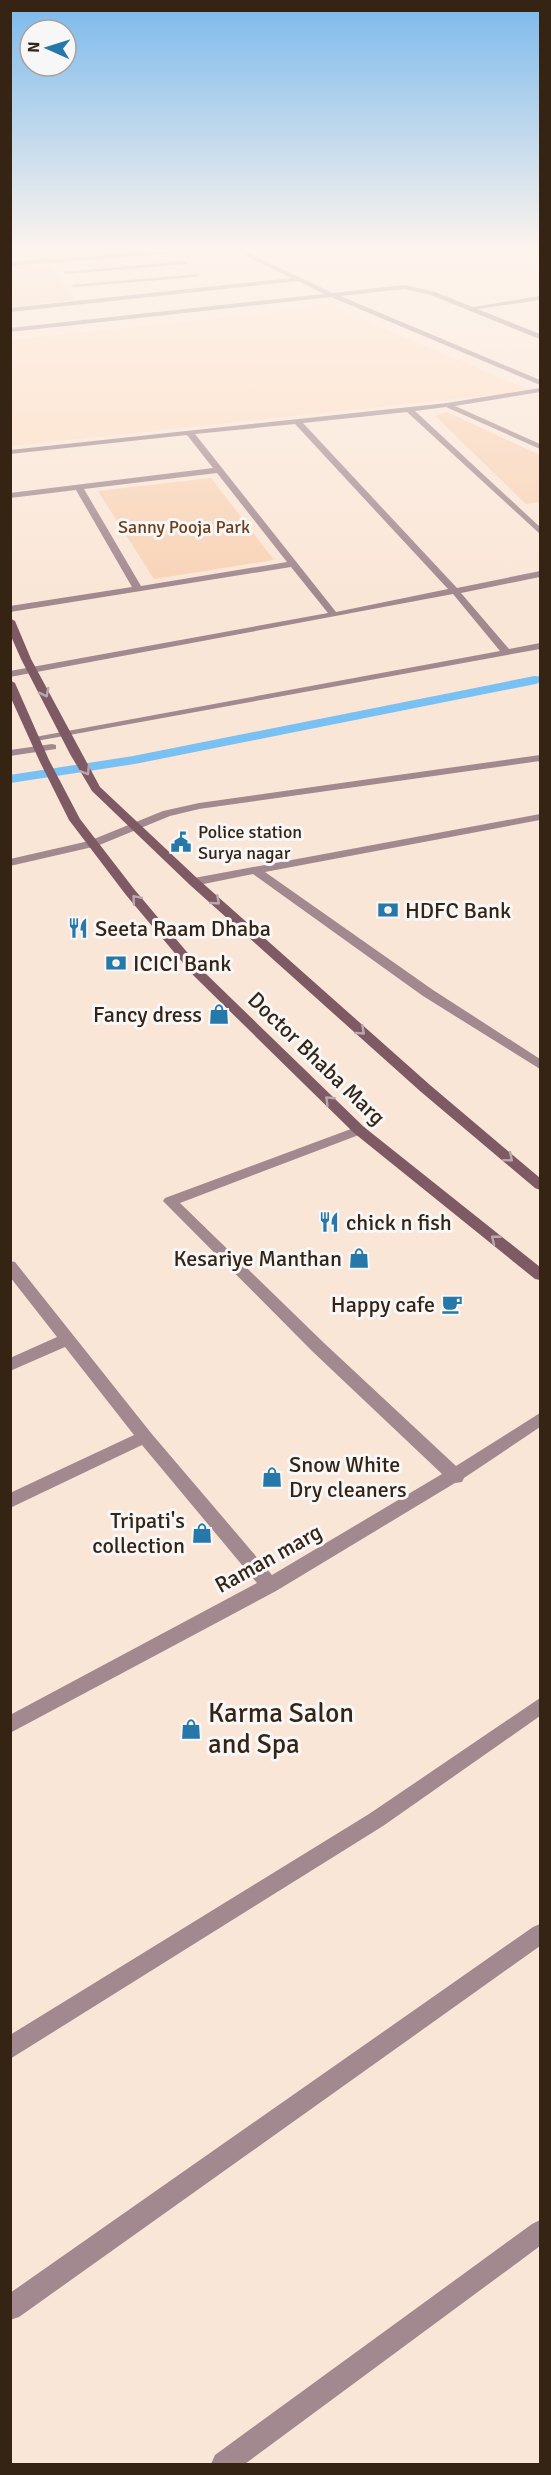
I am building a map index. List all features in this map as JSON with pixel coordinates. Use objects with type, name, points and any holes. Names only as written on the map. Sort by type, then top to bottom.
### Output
[{"type":"street","points":[[496,364],[540,382]]},
{"type":"street","points":[[10,452],[409,410],[540,390]]},
{"type":"street","points":[[447,405],[540,447]]},
{"type":"street","points":[[409,410],[526,513],[540,531]]},
{"type":"street","points":[[297,421],[454,591],[506,652]]},
{"type":"street","points":[[189,432],[334,615]]},
{"type":"street","points":[[10,496],[220,470]]},
{"type":"street","points":[[78,486],[138,589]]},
{"type":"street","points":[[10,609],[294,564]]},
{"type":"street","points":[[10,674],[334,615],[540,574]]},
{"type":"street","name":"Doctor Bhaba Marg","points":[[10,621],[26,659],[96,789],[194,882],[425,1088],[540,1185]]},
{"type":"street","points":[[10,753],[71,744],[540,646]]},
{"type":"street","name":"Doctor Bhaba Marg","points":[[10,683],[75,820],[198,973],[359,1130],[540,1275]]},
{"type":"street","points":[[10,863],[93,843],[138,827],[167,813],[198,806],[540,758]]},
{"type":"street","points":[[194,882],[540,817]]},
{"type":"street","points":[[256,871],[428,993],[540,1065]]},
{"type":"street","points":[[359,1130],[170,1202],[456,1477]]},
{"type":"street","points":[[10,1266],[145,1437],[270,1586]]},
{"type":"street","points":[[10,1365],[69,1338]]},
{"type":"street","name":"Raman marg","points":[[10,1725],[270,1586],[456,1477],[540,1419]]},
{"type":"street","points":[[10,1501],[145,1437]]},
{"type":"street","points":[[10,2048],[376,1821],[540,1706]]},
{"type":"street","points":[[10,2308],[540,1934]]},
{"type":"street","points":[[224,2464],[540,2232]]},
{"type":"shaded area","points":[[10,364],[467,364],[532,391],[11,446]]},
{"type":"green space","points":[[447,412],[540,455],[540,502],[526,504],[435,416]]},
{"type":"green space","name":"Sanny Pooja Park","points":[[211,478],[274,560],[154,579],[98,491]]},
{"type":"waterway","points":[[527,682],[540,679]]},
{"type":"waterway","points":[[10,779],[134,760],[535,680]]},
{"type":"place","name":"Police station Surya nagar","points":[[181,842]]},
{"type":"place","name":"HDFC Bank","points":[[388,910]]},
{"type":"place","name":"Seeta Raam Dhaba","points":[[78,928]]},
{"type":"place","name":"ICICI Bank","points":[[116,963]]},
{"type":"place","name":"Fancy dress","points":[[219,1014]]},
{"type":"place","name":"chick n fish","points":[[329,1222]]},
{"type":"place","name":"Kesariye Manthan","points":[[359,1258]]},
{"type":"place","name":"Happy cafe","points":[[452,1304]]},
{"type":"place","name":"Snow White Dry cleaners","points":[[272,1477]]},
{"type":"place","name":"Tripati's collection","points":[[202,1533]]},
{"type":"place","name":"Karma Salon and Spa","points":[[191,1729]]}]
